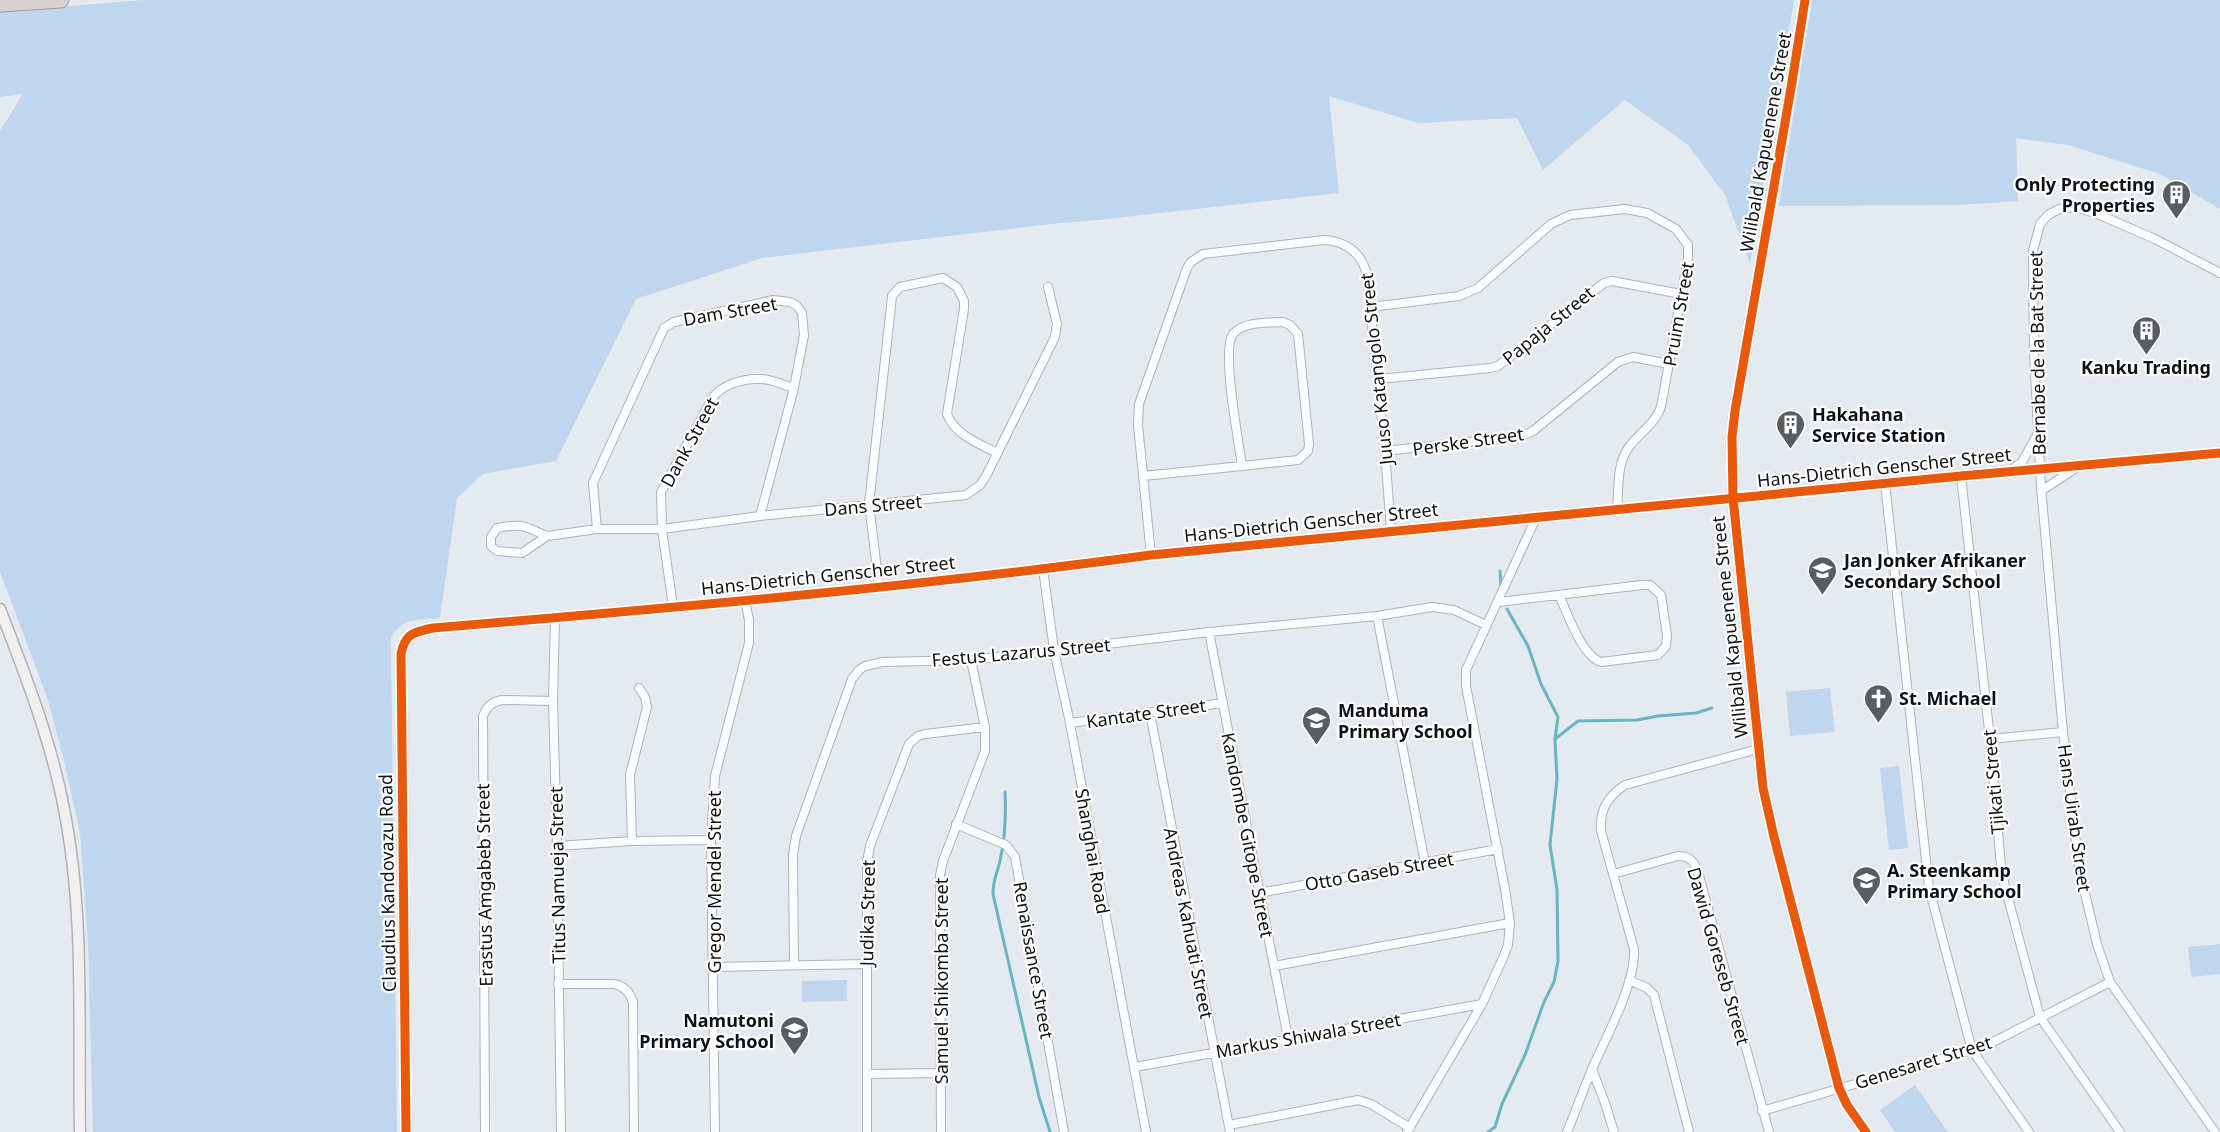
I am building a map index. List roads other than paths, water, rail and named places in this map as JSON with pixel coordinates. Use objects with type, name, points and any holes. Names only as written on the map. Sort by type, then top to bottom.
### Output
[{"type":"highway","points":[[0,4],[61,0]]},
{"type":"street","name":"Wilibald Kapuenene Street","points":[[1805,0],[1790,99],[1735,411],[1732,437],[1733,498],[1758,749],[1774,837],[1839,1088],[1866,1132]]},
{"type":"street","name":"Bernabe de la Bat Street","points":[[2040,469],[2032,251],[2040,224],[2048,215],[2059,209],[2074,207],[2095,213],[2155,239],[2220,273]]},
{"type":"street","name":"Pruim Street","points":[[1371,307],[1459,296],[1471,292],[1556,221],[1570,215],[1625,209],[1647,213],[1676,229],[1688,245],[1688,258],[1659,414],[1628,447],[1622,461],[1617,510]]},
{"type":"street","name":"Juuso Katangolo Street","points":[[1151,555],[1138,419],[1140,397],[1183,276],[1191,262],[1203,254],[1324,240],[1338,242],[1352,250],[1365,265],[1371,307],[1391,531]]},
{"type":"street","points":[[879,586],[868,504],[892,296],[904,284],[943,278],[957,287],[964,301],[963,318],[947,414],[950,423],[958,432],[997,453]]},
{"type":"street","name":"Papaja Street","points":[[1378,379],[1498,366],[1596,286],[1604,283],[1612,281],[1681,294]]},
{"type":"street","name":"Dans Street","points":[[547,536],[524,525],[497,528],[491,537],[491,546],[497,551],[522,553],[547,536],[597,529],[662,529],[760,516],[966,495],[980,484],[1055,337],[1057,324],[1048,287]]},
{"type":"street","name":"Dam Street","points":[[597,529],[593,483],[662,332],[669,324],[773,300],[790,302],[796,306],[802,313],[804,327],[794,388],[760,516]]},
{"type":"street","points":[[1143,476],[1242,466],[1298,460],[1308,452],[1298,334],[1287,323],[1249,324],[1234,332],[1230,338],[1228,360],[1242,466]]},
{"type":"street","name":"Perske Street","points":[[1385,451],[1522,436],[1533,431],[1618,362],[1633,357],[1669,364]]},
{"type":"street","name":"Dank Street","points":[[673,607],[662,529],[661,492],[715,393],[725,386],[759,379],[794,388]]},
{"type":"street","points":[[2010,471],[2022,462],[2038,433]]},
{"type":"street","name":"Hans-Dietrich Genscher Street","points":[[408,636],[433,628],[745,600],[1043,569],[1151,555],[2010,471],[2220,453]]},
{"type":"street","points":[[2041,491],[2080,465]]},
{"type":"street","name":"Hans Uirab Street","points":[[2040,469],[2063,732],[2079,868],[2097,944],[2110,982],[2216,1132]]},
{"type":"street","name":"Tjikati Street","points":[[1962,476],[2002,877],[2040,1017],[2120,1132]]},
{"type":"street","points":[[1885,483],[1928,879],[1972,1050],[2029,1132]]},
{"type":"street","points":[[1229,1129],[1359,1100],[1371,1104],[1409,1130],[1482,1004],[1508,945],[1510,923],[1466,678],[1467,663],[1536,518]]},
{"type":"street","name":"Shanghai Road","points":[[1043,569],[1054,650],[1070,723],[1146,1132]]},
{"type":"street","points":[[1498,602],[1559,595],[1650,585],[1660,595],[1667,628],[1666,646],[1658,655],[1601,662],[1595,660],[1586,651],[1559,595]]},
{"type":"street","name":"Gregor Mendel Street","points":[[715,1132],[711,840],[715,776],[749,643],[749,620],[745,600]]},
{"type":"street","name":"Festus Lazarus Street","points":[[795,965],[793,855],[796,836],[852,679],[865,666],[883,662],[971,660],[1439,608],[1454,610],[1486,625]]},
{"type":"street","points":[[0,609],[36,705],[68,827],[79,943],[80,1132]]},
{"type":"street","points":[[1377,616],[1425,863]]},
{"type":"street","name":"Titus Namueja Street","points":[[555,618],[553,701],[561,1132]]},
{"type":"street","name":"Kandombe Gitope Street","points":[[1209,632],[1288,1038]]},
{"type":"street","name":"Claudius Kandovazu Road","points":[[406,1132],[400,654],[403,642],[408,636]]},
{"type":"street","name":"Samuel Shikomba Street","points":[[941,1132],[940,883],[943,861],[985,751],[985,727],[971,660]]},
{"type":"street","points":[[632,841],[630,775],[647,707],[645,697],[639,688]]},
{"type":"street","name":"Erastus Amgabeb Street","points":[[485,1132],[483,716],[486,709],[494,702],[502,700],[553,701]]},
{"type":"street","name":"Kantate Street","points":[[1070,723],[1223,703]]},
{"type":"street","name":"Andreas Kahuati Street","points":[[1150,713],[1229,1129]]},
{"type":"street","name":"Judika Street","points":[[867,1132],[868,853],[906,750],[914,740],[925,734],[985,727]]},
{"type":"street","points":[[1990,740],[2063,732]]},
{"type":"street","points":[[1567,1132],[1629,980],[1634,960],[1634,949],[1600,822],[1605,805],[1613,794],[1625,785],[1758,749]]},
{"type":"street","name":"Renaissance Street","points":[[956,824],[1006,845],[1015,857],[1064,1132]]},
{"type":"street","points":[[557,846],[632,841],[711,840]]},
{"type":"street","name":"Otto Gaseb Street","points":[[1259,893],[1498,849]]},
{"type":"street","name":"Dawid Goreseb Street","points":[[1613,874],[1678,856],[1690,857],[1693,861],[1700,879],[1769,1132]]},
{"type":"street","points":[[1274,966],[1510,923]]},
{"type":"street","points":[[714,967],[866,964]]},
{"type":"street","points":[[1629,980],[1647,988],[1654,995],[1689,1132]]},
{"type":"street","name":"Genesaret Street","points":[[1762,1111],[1972,1050],[1995,1041],[2110,982]]},
{"type":"street","points":[[558,984],[621,985],[631,995],[633,1002],[634,1132]]},
{"type":"street","name":"Markus Shiwala Street","points":[[1135,1067],[1482,1004]]},
{"type":"street","points":[[1592,1070],[1614,1132]]},
{"type":"street","points":[[867,1074],[940,1073]]},
{"type":"waterway","points":[[1500,571],[1501,587]]},
{"type":"waterway","points":[[1488,1132],[1495,1127],[1502,1104],[1525,1055],[1544,1002],[1554,982],[1558,961],[1557,890],[1550,845],[1557,779],[1555,739],[1558,717],[1541,684],[1528,646],[1507,609]]},
{"type":"waterway","points":[[1555,739],[1578,721],[1637,720],[1696,713],[1712,708]]},
{"type":"waterway","points":[[1005,792],[1003,844],[993,894],[1039,1097],[1050,1132]]},
{"type":"place","name":"Only Protecting Properties","points":[[2176,220]]},
{"type":"place","name":"Kanku Trading","points":[[2146,356]]},
{"type":"place","name":"Hakahana Service Station","points":[[1791,450]]},
{"type":"place","name":"Jan Jonker Afrikaner Secondary School","points":[[1823,596]]},
{"type":"place","name":"St. Michael","points":[[1878,724]]},
{"type":"place","name":"Manduma Primary School","points":[[1317,746]]},
{"type":"place","name":"A. Steenkamp Primary School","points":[[1866,906]]},
{"type":"place","name":"Namutoni Primary School","points":[[795,1056]]}]
